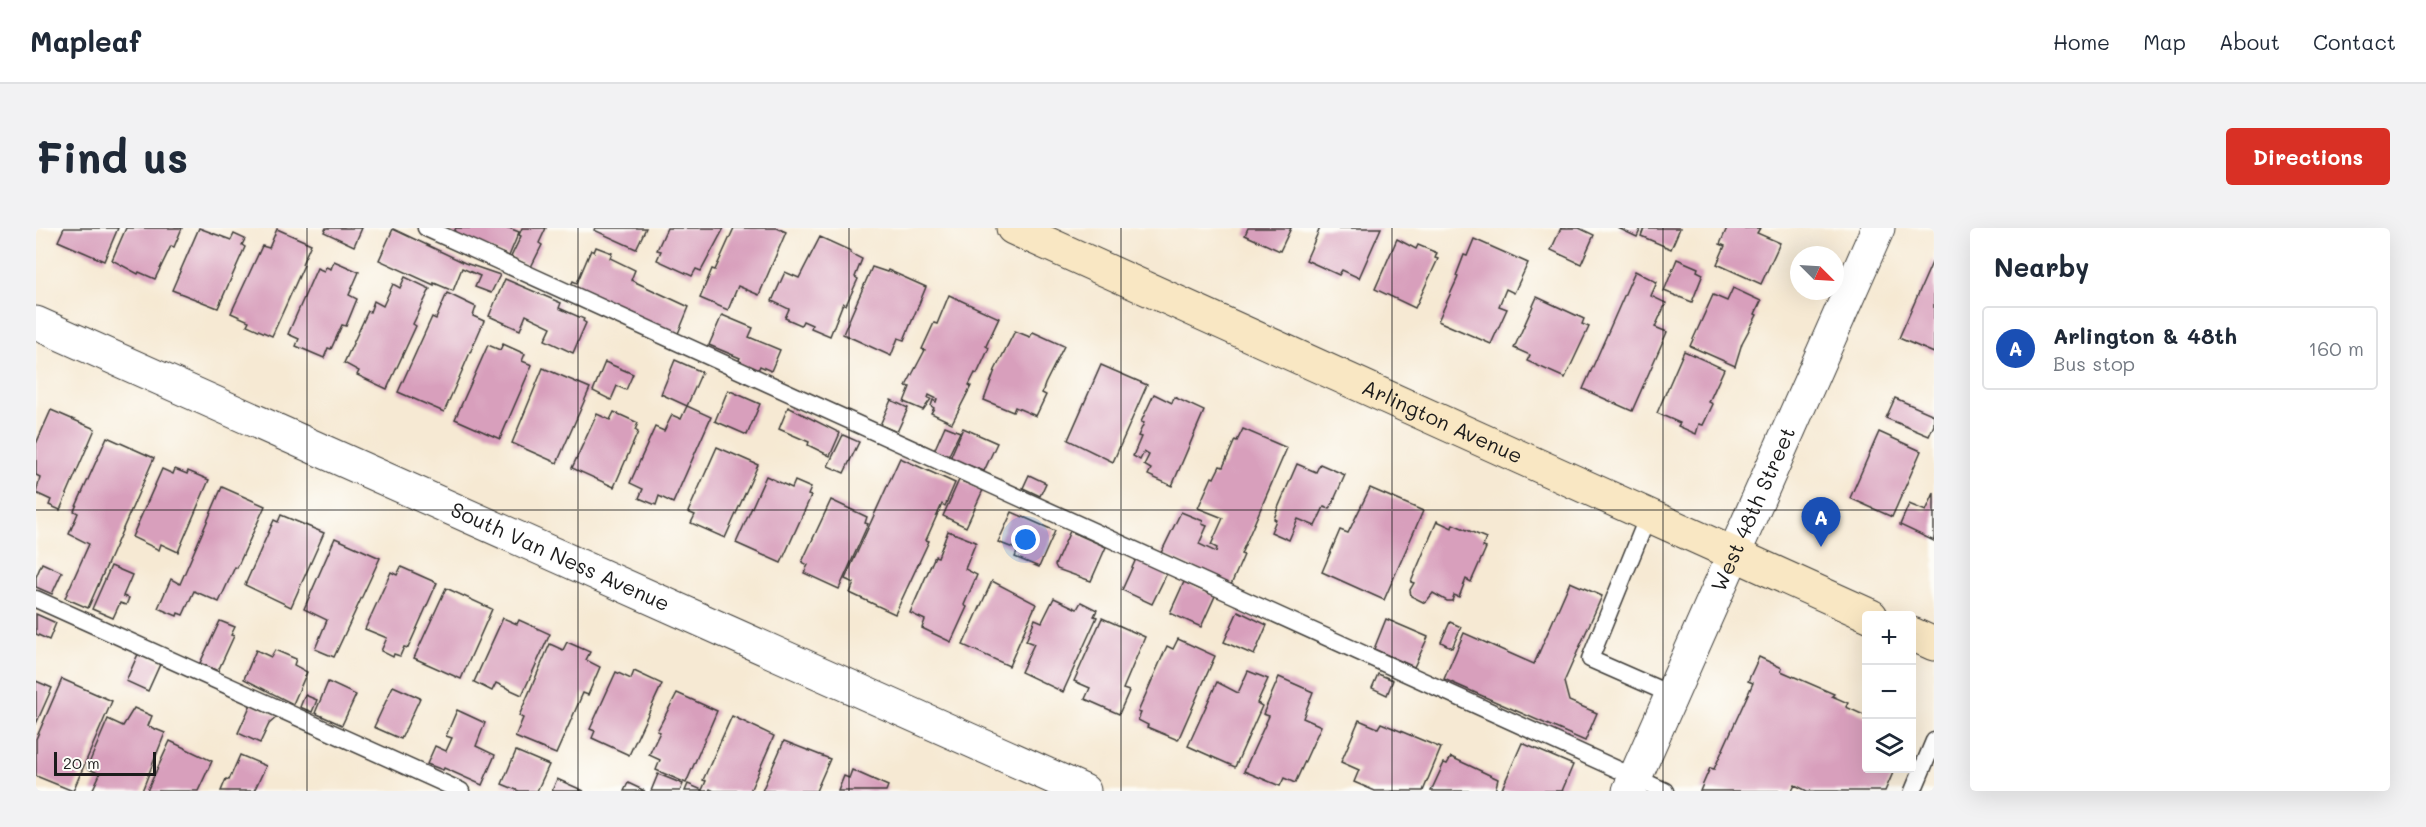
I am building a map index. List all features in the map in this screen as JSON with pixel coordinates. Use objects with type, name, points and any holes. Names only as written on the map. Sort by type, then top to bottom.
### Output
[{"type":"main road","name":"Arlington Avenue","points":[[1013,228],[1733,555],[1862,611]]},
{"type":"main road","points":[[1916,636],[1934,644]]},
{"type":"street","name":"West 48th Street","points":[[1632,784],[1878,228]]},
{"type":"street","name":"South Van Ness Avenue","points":[[36,323],[1084,791]]},
{"type":"lane","points":[[426,228],[1632,784],[1665,791]]},
{"type":"lane","points":[[1648,516],[1590,659],[1672,695]]},
{"type":"lane","points":[[36,599],[461,791]]},
{"type":"lane","points":[[1913,791],[1934,741]]},
{"type":"building","points":[[64,228],[118,228],[104,261],[58,241]]},
{"type":"building","points":[[126,228],[182,228],[174,247],[171,246],[155,279],[139,272],[138,274],[112,260]]},
{"type":"building","points":[[199,228],[231,240],[234,234],[245,239],[242,245],[245,247],[218,308],[172,290]]},
{"type":"building","points":[[326,228],[362,228],[354,246],[324,232]]},
{"type":"building","points":[[456,228],[509,228],[519,232],[509,256],[452,235]]},
{"type":"building","points":[[522,228],[546,228],[539,243],[542,245],[531,267],[511,257],[521,236],[519,235]]},
{"type":"building","points":[[595,228],[646,228],[636,249],[594,230]]},
{"type":"building","points":[[667,228],[724,228],[701,271],[696,269],[692,276],[657,260],[661,251],[657,250]]},
{"type":"building","points":[[734,228],[777,228],[786,232],[759,295],[738,286],[728,310],[700,298],[712,269],[715,270]]},
{"type":"building","points":[[1248,228],[1291,228],[1280,251],[1245,235]]},
{"type":"building","points":[[1320,228],[1381,228],[1359,278],[1342,270],[1339,275],[1306,260]]},
{"type":"building","points":[[1561,228],[1579,228],[1594,235],[1581,264],[1551,250]]},
{"type":"building","points":[[1618,228],[1641,228],[1637,237]]},
{"type":"building","points":[[1644,228],[1680,228],[1671,249],[1641,236]]},
{"type":"building","points":[[1727,228],[1760,228],[1757,233],[1780,243],[1761,284],[1717,264],[1725,246],[1720,244]]},
{"type":"building","points":[[277,229],[311,244],[272,336],[247,325],[249,321],[231,313],[262,246],[269,248]]},
{"type":"building","points":[[393,229],[465,263],[500,275],[491,293],[475,287],[480,276],[462,268],[453,291],[434,283],[434,285],[379,260]]},
{"type":"building","points":[[820,237],[851,251],[850,253],[862,259],[855,277],[858,279],[846,305],[843,303],[830,336],[811,328],[812,325],[803,321],[801,325],[785,318],[789,309],[772,301],[785,272],[799,278]]},
{"type":"building","points":[[1397,239],[1416,249],[1418,245],[1437,253],[1435,258],[1438,259],[1415,308],[1375,289]]},
{"type":"building","points":[[1474,239],[1528,263],[1514,293],[1506,289],[1499,306],[1507,309],[1491,344],[1438,321],[1458,277],[1456,276],[1464,255],[1467,256]]},
{"type":"building","points":[[596,247],[612,253],[610,258],[635,270],[631,280],[689,307],[677,336],[569,289],[573,281],[577,283],[591,250],[594,252]]},
{"type":"building","points":[[1934,258],[1934,353],[1899,338]]},
{"type":"building","points":[[1677,259],[1698,268],[1697,271],[1703,274],[1692,302],[1664,291]]},
{"type":"building","points":[[334,261],[359,272],[349,295],[357,299],[346,326],[342,325],[331,349],[328,348],[324,358],[296,346],[299,339],[288,334],[317,268],[324,271],[326,267],[331,269]]},
{"type":"building","points":[[872,267],[887,272],[888,270],[926,287],[904,340],[898,338],[891,356],[843,334]]},
{"type":"building","points":[[1635,271],[1657,282],[1651,296],[1666,303],[1655,327],[1667,332],[1632,411],[1583,389]]},
{"type":"building","points":[[405,277],[430,289],[387,389],[357,375],[359,371],[344,363],[374,301],[383,306],[393,284],[400,288]]},
{"type":"building","points":[[505,279],[561,303],[559,308],[584,319],[586,323],[573,353],[545,340],[551,327],[526,315],[520,330],[489,316]]},
{"type":"building","points":[[1733,288],[1761,301],[1755,314],[1757,315],[1742,343],[1735,366],[1690,346],[1713,295],[1727,301]]},
{"type":"building","points":[[447,293],[476,307],[473,316],[484,321],[444,412],[398,392],[432,317],[436,319]]},
{"type":"building","points":[[949,295],[999,318],[986,346],[989,348],[952,423],[931,413],[934,408],[931,406],[933,400],[936,402],[937,399],[929,395],[928,398],[931,399],[923,410],[904,402],[910,387],[906,386]]},
{"type":"building","points":[[1537,297],[1584,319],[1582,324],[1589,327],[1565,378],[1527,361],[1530,355],[1514,348]]},
{"type":"building","points":[[722,315],[753,328],[749,337],[780,350],[771,371],[760,366],[757,372],[737,364],[740,358],[709,345]]},
{"type":"building","points":[[1015,331],[1030,337],[1033,332],[1064,346],[1045,384],[1042,393],[1046,395],[1036,416],[1015,407],[1013,412],[984,400],[995,370]]},
{"type":"building","points":[[503,344],[525,354],[522,361],[532,365],[500,439],[455,419],[488,345],[500,350]]},
{"type":"building","points":[[1684,351],[1724,369],[1709,402],[1713,404],[1703,425],[1699,424],[1696,434],[1678,426],[1680,423],[1657,413]]},
{"type":"building","points":[[675,360],[702,372],[687,406],[661,394]]},
{"type":"building","points":[[605,362],[633,374],[626,390],[617,386],[611,400],[593,391]]},
{"type":"building","points":[[1101,365],[1147,385],[1113,462],[1068,440]]},
{"type":"building","points":[[543,368],[590,388],[557,463],[512,443]]},
{"type":"building","points":[[728,390],[760,404],[747,435],[715,421]]},
{"type":"building","points":[[1154,394],[1172,403],[1174,397],[1204,411],[1172,486],[1148,475],[1151,469],[1144,465],[1149,455],[1144,452],[1140,460],[1133,456],[1141,437],[1138,436],[1144,423],[1141,422]]},
{"type":"building","points":[[1895,398],[1934,415],[1934,425],[1929,436],[1886,418]]},
{"type":"building","points":[[891,400],[908,408],[897,432],[880,425]]},
{"type":"building","points":[[687,406],[711,417],[673,503],[659,496],[656,505],[639,498],[643,489],[630,483],[655,427],[664,431],[672,415],[681,419]]},
{"type":"building","points":[[788,407],[840,433],[830,456],[808,445],[809,442],[779,429]]},
{"type":"building","points":[[51,410],[95,429],[60,510],[49,505],[51,500],[36,493],[40,477],[36,475],[36,444]]},
{"type":"building","points":[[614,412],[638,423],[635,430],[638,432],[614,487],[572,468],[597,414],[610,420]]},
{"type":"building","points":[[945,426],[960,432],[948,457],[934,451]]},
{"type":"building","points":[[963,428],[997,443],[984,471],[952,459],[951,456]]},
{"type":"building","points":[[1243,429],[1287,448],[1241,554],[1244,555],[1231,585],[1161,553],[1181,512],[1203,521],[1202,524],[1207,526],[1199,544],[1216,552],[1217,548],[1211,545],[1223,518],[1198,508],[1212,477],[1214,478],[1220,466],[1223,467],[1235,440],[1237,441]]},
{"type":"building","points":[[1879,432],[1921,451],[1892,517],[1850,498]]},
{"type":"building","points":[[843,435],[859,442],[844,473],[828,466]]},
{"type":"building","points":[[107,437],[154,458],[88,608],[65,598],[89,544],[69,534],[78,513],[74,511]]},
{"type":"building","points":[[717,447],[758,465],[725,538],[691,523],[695,515],[688,512]]},
{"type":"building","points":[[900,458],[955,483],[945,506],[942,504],[926,540],[929,541],[895,614],[850,593],[854,583],[845,579]]},
{"type":"building","points":[[1297,464],[1316,472],[1320,464],[1345,475],[1330,509],[1324,507],[1315,526],[1298,519],[1289,540],[1271,532],[1278,508]]},
{"type":"building","points":[[162,469],[173,474],[175,469],[187,474],[188,471],[209,480],[178,552],[161,544],[159,550],[132,537]]},
{"type":"building","points":[[1029,475],[1046,483],[1040,496],[1023,488]]},
{"type":"building","points":[[766,476],[792,488],[795,481],[811,488],[808,495],[811,496],[781,563],[736,543]]},
{"type":"building","points":[[959,480],[983,490],[966,527],[943,516]]},
{"type":"building","points":[[222,487],[265,506],[237,568],[235,567],[219,602],[194,591],[183,615],[178,613],[177,616],[158,608],[171,579],[180,584]]},
{"type":"building","points":[[1370,488],[1423,511],[1384,600],[1322,572],[1340,530],[1348,533]]},
{"type":"building","points":[[1934,493],[1934,541],[1900,525],[1909,504],[1926,511]]},
{"type":"building","points":[[831,500],[867,517],[865,523],[868,524],[839,589],[804,573],[808,565],[802,562]]},
{"type":"building","points":[[1012,512],[1055,531],[1039,567],[1015,557],[1018,550],[998,542]]},
{"type":"building","points":[[281,515],[324,533],[291,607],[245,585],[274,520],[278,522]]},
{"type":"building","points":[[1437,521],[1452,528],[1453,524],[1486,538],[1483,547],[1486,548],[1471,582],[1466,579],[1459,597],[1454,595],[1452,601],[1447,601],[1433,593],[1425,603],[1411,596],[1410,590],[1414,583],[1411,582]]},
{"type":"building","points":[[948,531],[976,542],[965,569],[977,575],[964,605],[967,607],[951,642],[922,628],[925,620],[910,613],[935,556],[938,557]]},
{"type":"building","points":[[1070,531],[1106,547],[1091,581],[1057,569],[1055,565]]},
{"type":"building","points":[[335,538],[380,558],[334,657],[315,649],[327,620],[304,609]]},
{"type":"building","points":[[1136,559],[1167,573],[1152,604],[1122,590]]},
{"type":"building","points":[[42,563],[62,572],[52,594],[36,587],[36,577]]},
{"type":"building","points":[[111,566],[132,575],[123,596],[129,598],[126,605],[120,603],[113,618],[92,609]]},
{"type":"building","points":[[401,567],[437,583],[408,648],[404,647],[400,656],[394,654],[393,657],[381,651],[387,638],[365,629],[391,572],[397,575]]},
{"type":"building","points":[[992,581],[1036,604],[1009,666],[963,645]]},
{"type":"building","points":[[1184,582],[1215,596],[1201,627],[1170,613]]},
{"type":"building","points":[[1570,582],[1602,596],[1564,682],[1569,701],[1597,713],[1585,741],[1444,679],[1464,633],[1534,664]]},
{"type":"building","points":[[446,588],[492,609],[461,679],[414,658]]},
{"type":"building","points":[[1054,598],[1077,609],[1081,602],[1097,610],[1094,616],[1097,617],[1063,692],[1021,672],[1034,644],[1026,641],[1035,619],[1042,622]]},
{"type":"building","points":[[1238,611],[1267,625],[1254,655],[1224,642]]},
{"type":"building","points":[[36,614],[56,623],[49,640],[36,634]]},
{"type":"building","points":[[503,618],[517,624],[519,620],[550,634],[522,695],[496,683],[492,691],[474,682]]},
{"type":"building","points":[[1102,618],[1145,637],[1123,689],[1129,691],[1119,714],[1085,699],[1090,688],[1074,681]]},
{"type":"building","points":[[1386,619],[1428,637],[1414,667],[1374,649]]},
{"type":"building","points":[[220,621],[235,627],[231,635],[234,636],[218,671],[200,663]]},
{"type":"building","points":[[1450,622],[1461,627],[1452,648],[1441,642]]},
{"type":"building","points":[[1178,639],[1215,656],[1178,740],[1147,727],[1148,725],[1138,720],[1141,713],[1138,712],[1167,646],[1173,649]]},
{"type":"building","points":[[567,642],[590,652],[586,660],[600,667],[588,695],[583,693],[556,754],[515,737],[523,718],[519,716],[550,644],[563,650]]},
{"type":"building","points":[[256,650],[271,657],[275,650],[296,659],[294,665],[307,672],[293,704],[244,679]]},
{"type":"building","points":[[139,652],[161,662],[148,691],[126,681]]},
{"type":"building","points":[[1759,657],[1782,668],[1781,671],[1834,694],[1832,696],[1848,703],[1846,707],[1862,714],[1862,773],[1893,773],[1885,791],[1807,791],[1795,785],[1792,791],[1700,791],[1710,768],[1714,769],[1753,683],[1748,681]]},
{"type":"building","points":[[634,671],[662,684],[629,755],[592,738],[595,731],[590,729],[616,672],[631,679]]},
{"type":"building","points":[[1248,671],[1268,679],[1257,703],[1262,706],[1235,767],[1188,746],[1217,682],[1238,693]]},
{"type":"building","points":[[1378,674],[1393,680],[1387,695],[1372,688]]},
{"type":"building","points":[[1279,677],[1313,692],[1303,718],[1321,726],[1295,783],[1284,778],[1280,786],[1244,771],[1269,716],[1263,714]]},
{"type":"building","points":[[62,679],[112,701],[73,791],[36,776],[36,739]]},
{"type":"building","points":[[36,681],[52,688],[36,724]]},
{"type":"building","points":[[328,682],[356,695],[342,725],[315,713]]},
{"type":"building","points":[[393,686],[420,698],[401,739],[374,727]]},
{"type":"building","points":[[677,693],[717,711],[686,783],[656,770],[660,760],[649,755],[660,732],[657,731]]},
{"type":"building","points":[[305,695],[317,700],[312,712],[300,707]]},
{"type":"building","points":[[251,704],[278,716],[269,724],[260,743],[238,733]]},
{"type":"building","points":[[134,708],[152,716],[148,726],[165,733],[142,791],[92,791],[100,774],[87,768],[108,719],[123,726]]},
{"type":"building","points":[[457,710],[485,723],[476,746],[495,755],[482,785],[444,768],[443,770],[427,764],[435,746],[446,751],[452,738],[446,736]]},
{"type":"building","points":[[732,716],[774,736],[750,791],[710,789],[709,791],[685,791],[688,784],[702,790],[706,781],[703,780]]},
{"type":"building","points":[[1359,720],[1378,728],[1381,723],[1441,748],[1423,791],[1375,791],[1354,782],[1359,770],[1341,762]]},
{"type":"building","points":[[170,741],[212,761],[198,791],[147,791]]},
{"type":"building","points":[[784,741],[830,759],[816,791],[762,791]]},
{"type":"building","points":[[1522,743],[1573,765],[1562,791],[1501,791]]},
{"type":"building","points":[[516,751],[549,765],[537,791],[519,791],[502,784]]},
{"type":"building","points":[[240,755],[266,766],[254,791],[221,791],[226,779],[229,780]]},
{"type":"building","points":[[1451,757],[1498,779],[1495,791],[1431,791],[1444,763],[1447,764]]},
{"type":"building","points":[[852,770],[888,786],[886,791],[838,791],[844,776],[849,778]]},
{"type":"building","points":[[658,774],[683,784],[680,791],[651,791]]},
{"type":"building","points":[[557,779],[584,791],[552,791]]},
{"type":"building","points":[[628,783],[645,791],[624,791]]},
{"type":"place","name":"Arlington & 48th","points":[[1821,547]]}]
